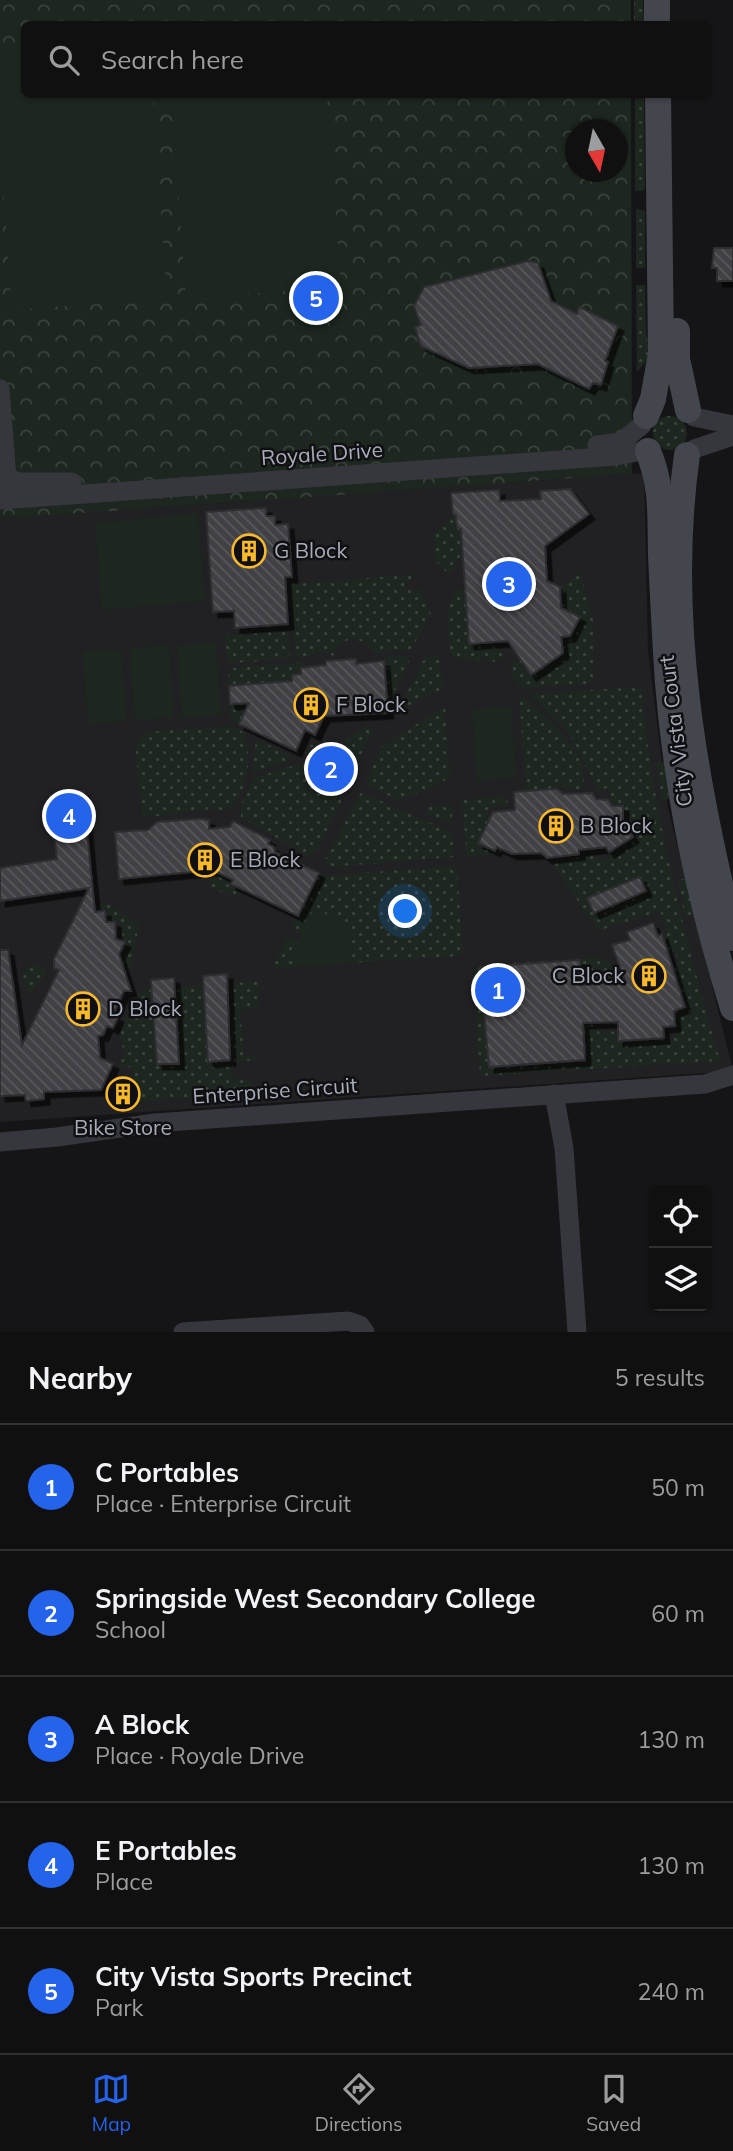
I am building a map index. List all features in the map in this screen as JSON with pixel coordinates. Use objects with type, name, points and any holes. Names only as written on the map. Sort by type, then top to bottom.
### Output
[{"type":"street","points":[[657,0],[657,21]]},
{"type":"street","points":[[675,0],[676,21]]},
{"type":"street","points":[[658,98],[661,354],[645,435],[662,460],[671,461],[733,436]]},
{"type":"street","points":[[676,98],[677,359],[691,414],[699,433],[691,452]]},
{"type":"street","name":"Royale Drive","points":[[0,389],[3,484],[69,483],[614,443],[631,436],[645,435]]},
{"type":"street","points":[[645,435],[661,405],[680,405],[691,414],[733,425]]},
{"type":"street","name":"Royale Drive","points":[[0,500],[616,456],[645,435]]},
{"type":"street","name":"City Vista Court","points":[[645,435],[658,474],[662,498],[661,552],[668,685],[683,803],[704,906],[733,1008]]},
{"type":"street","name":"City Vista Court","points":[[691,452],[679,516],[686,675],[704,809],[733,938]]},
{"type":"street","name":"Enterprise Circuit","points":[[0,1142],[57,1138],[155,1123],[705,1084],[733,1075]]},
{"type":"street","name":"Enterprise Circuit","points":[[705,1084],[713,1087],[733,1086]]},
{"type":"street","points":[[560,1094],[577,1332]]},
{"type":"street","points":[[183,1332],[338,1321],[355,1322],[365,1332]]},
{"type":"shaded area","points":[[644,473],[648,651],[667,804],[733,1071],[0,1122],[0,519]]},
{"type":"green space","points":[[0,0],[631,0],[631,21],[21,21],[21,98],[631,98],[632,474],[0,519]]},
{"type":"green space","points":[[634,0],[643,0],[644,21],[634,21]]},
{"type":"green space","points":[[21,49],[21,98],[153,98],[167,299],[12,310],[0,146],[0,50]]},
{"type":"green space","points":[[171,98],[327,98],[341,287],[186,298]]},
{"type":"green space","points":[[635,98],[644,98],[645,188],[635,191]]},
{"type":"green space","points":[[636,208],[645,211],[645,268],[636,268]]},
{"type":"green space","points":[[636,285],[645,285],[646,333],[650,357],[637,372]]},
{"type":"green space","points":[[670,416],[682,421],[687,433],[682,445],[670,450],[658,445],[653,433],[658,421]]},
{"type":"green space","points":[[198,513],[205,601],[102,610],[95,523]]},
{"type":"green space","points":[[455,515],[462,539],[469,539],[452,572],[448,574],[435,560],[433,534]]},
{"type":"green space","points":[[580,572],[593,620],[593,680],[588,684],[522,688],[511,676],[511,664],[520,659],[531,674],[563,653],[561,637],[570,636],[579,617],[561,608],[560,587]]},
{"type":"green space","points":[[417,574],[405,583],[405,587],[413,592],[420,588],[431,614],[411,650],[373,653],[366,643],[353,638],[339,644],[333,656],[322,651],[301,658],[295,654],[293,584]]},
{"type":"green space","points":[[465,589],[466,602],[469,602],[469,644],[496,644],[504,657],[494,662],[482,656],[478,662],[454,657],[450,652],[447,611],[457,590]]},
{"type":"green space","points":[[288,631],[290,659],[232,663],[227,659],[225,635]]},
{"type":"green space","points":[[216,642],[221,715],[182,718],[177,645]]},
{"type":"green space","points":[[169,645],[174,718],[135,720],[130,648]]},
{"type":"green space","points":[[121,649],[127,721],[88,724],[83,652]]},
{"type":"green space","points":[[404,656],[409,661],[384,714],[379,714],[378,701],[388,701],[385,657]]},
{"type":"green space","points":[[439,656],[444,688],[398,711],[425,657]]},
{"type":"green space","points":[[305,662],[301,674],[292,675],[293,683],[261,683],[241,703],[247,706],[239,724],[231,720],[228,674],[233,668]]},
{"type":"green space","points":[[641,687],[662,829],[720,1061],[480,1076],[473,970],[480,965],[601,957],[610,964],[614,982],[599,1033],[618,1031],[619,1041],[675,1037],[674,1011],[685,1007],[672,968],[678,968],[676,952],[669,953],[662,934],[668,932],[660,911],[598,931],[555,867],[555,860],[593,856],[604,861],[611,856],[609,852],[633,837],[623,821],[623,806],[612,806],[608,787],[599,793],[567,730],[530,694]]},
{"type":"green space","points":[[519,694],[564,736],[574,749],[584,776],[582,789],[567,791],[566,786],[526,791]]},
{"type":"green space","points":[[445,706],[450,778],[425,791],[397,800],[366,784],[381,747]]},
{"type":"green space","points":[[511,706],[516,778],[477,781],[472,709]]},
{"type":"green space","points":[[231,726],[245,733],[248,754],[244,786],[234,804],[226,811],[211,809],[151,817],[142,814],[135,745],[146,732]]},
{"type":"green space","points":[[365,726],[374,729],[351,775],[305,753],[309,745],[340,745]]},
{"type":"green space","points":[[256,739],[290,755],[288,761],[252,773]]},
{"type":"green space","points":[[306,762],[345,781],[347,789],[316,853],[309,857],[241,817],[241,804],[254,778]]},
{"type":"green space","points":[[664,762],[669,799],[662,800],[656,763]]},
{"type":"green space","points":[[361,792],[452,833],[454,857],[329,867],[325,860]]},
{"type":"green space","points":[[502,796],[507,800],[508,806],[490,807],[486,816],[489,818],[477,843],[495,852],[497,848],[509,853],[467,857],[462,803],[464,800]]},
{"type":"green space","points":[[449,804],[453,808],[451,824],[426,813],[429,806]]},
{"type":"green space","points":[[453,866],[457,869],[463,952],[459,956],[349,963],[348,944],[314,908],[302,933],[292,928],[319,876]]},
{"type":"green space","points":[[208,868],[233,880],[242,889],[238,898],[210,888]]},
{"type":"green space","points":[[685,879],[693,887],[697,907],[693,914],[685,916],[677,880]]},
{"type":"green space","points":[[108,904],[139,924],[131,968],[124,969],[119,954],[124,942],[119,921],[108,921],[107,910],[83,911],[82,905]]},
{"type":"green space","points":[[314,908],[349,926],[349,963],[295,967],[294,949]]},
{"type":"green space","points":[[288,937],[297,942],[294,949],[295,967],[275,968],[274,965]]},
{"type":"green space","points":[[41,965],[46,972],[32,994],[25,987],[23,974],[28,967]]},
{"type":"green space","points":[[258,981],[259,1008],[240,1010],[244,1057],[257,1056],[256,1060],[231,1063],[231,1078],[249,1080],[258,1092],[113,1104],[114,1100],[133,1098],[132,1067],[118,1068],[125,1053],[120,1040],[120,1029],[136,996],[143,990]]},
{"type":"building","points":[[714,248],[733,248],[733,281],[717,281],[717,268],[712,268]]},
{"type":"building","points":[[528,261],[538,263],[551,301],[577,314],[579,307],[618,326],[605,361],[608,362],[601,385],[593,383],[589,389],[538,364],[469,368],[421,346],[415,327],[421,325],[414,306],[424,287]]},
{"type":"building","points":[[570,489],[589,514],[545,546],[547,581],[560,587],[561,608],[580,617],[570,636],[561,637],[563,653],[531,675],[508,641],[469,644],[461,529],[457,527],[456,515],[453,514],[451,493],[499,490],[500,501],[541,499],[540,491]]},
{"type":"building","name":"G Block","points":[[266,508],[266,516],[275,516],[275,525],[288,524],[292,577],[285,577],[288,624],[235,628],[234,611],[213,612],[206,512]]},
{"type":"building","name":"F Block","points":[[356,659],[356,664],[384,661],[388,713],[324,716],[315,735],[305,730],[296,751],[239,724],[249,703],[230,704],[229,686],[292,681],[292,675],[301,674],[301,668],[326,665],[326,661]]},
{"type":"building","name":"B Block","points":[[557,789],[563,794],[592,793],[596,799],[608,800],[612,806],[623,806],[623,821],[633,837],[609,852],[606,847],[547,858],[541,853],[512,854],[497,847],[495,851],[478,843],[493,812],[515,810],[514,792]]},
{"type":"building","name":"D Block","points":[[83,791],[95,912],[105,911],[106,922],[115,922],[116,939],[125,942],[119,954],[131,991],[124,991],[113,1015],[118,1017],[113,1028],[107,1026],[103,1035],[98,1036],[100,1058],[113,1064],[101,1090],[44,1092],[44,1099],[26,1101],[25,1095],[0,1096],[0,950],[8,950],[22,1045],[59,970],[54,968],[54,959],[89,888],[0,901],[0,868],[57,859],[50,795]]},
{"type":"building","name":"E Block","points":[[209,820],[209,829],[230,827],[233,821],[270,840],[268,844],[274,847],[275,852],[319,873],[298,916],[231,884],[233,880],[213,870],[119,879],[115,832],[148,830],[157,822]]},
{"type":"building","points":[[640,877],[646,891],[594,913],[587,898]]},
{"type":"building","points":[[653,923],[658,936],[662,934],[685,1007],[674,1011],[675,1026],[663,1027],[664,1038],[618,1041],[618,1022],[583,1023],[585,1060],[489,1067],[480,967],[580,960],[581,985],[625,981],[612,945],[630,940],[627,932]]},
{"type":"building","points":[[227,974],[230,1060],[208,1062],[203,976]]},
{"type":"building","points":[[174,978],[179,1064],[157,1064],[151,980]]},
{"type":"place","name":"City Vista Sports Precinct","points":[[316,298]]},
{"type":"place","name":"G Block","points":[[249,551]]},
{"type":"place","name":"A Block","points":[[509,584]]},
{"type":"place","name":"F Block","points":[[311,705]]},
{"type":"place","name":"Springside West Secondary College","points":[[331,769]]},
{"type":"place","name":"E Portables","points":[[69,816]]},
{"type":"place","name":"B Block","points":[[556,826]]},
{"type":"place","name":"E Block","points":[[205,860]]},
{"type":"place","name":"C Block","points":[[649,976]]},
{"type":"place","name":"C Portables","points":[[498,990]]},
{"type":"place","name":"D Block","points":[[83,1009]]},
{"type":"place","name":"Bike Store","points":[[123,1094]]}]
